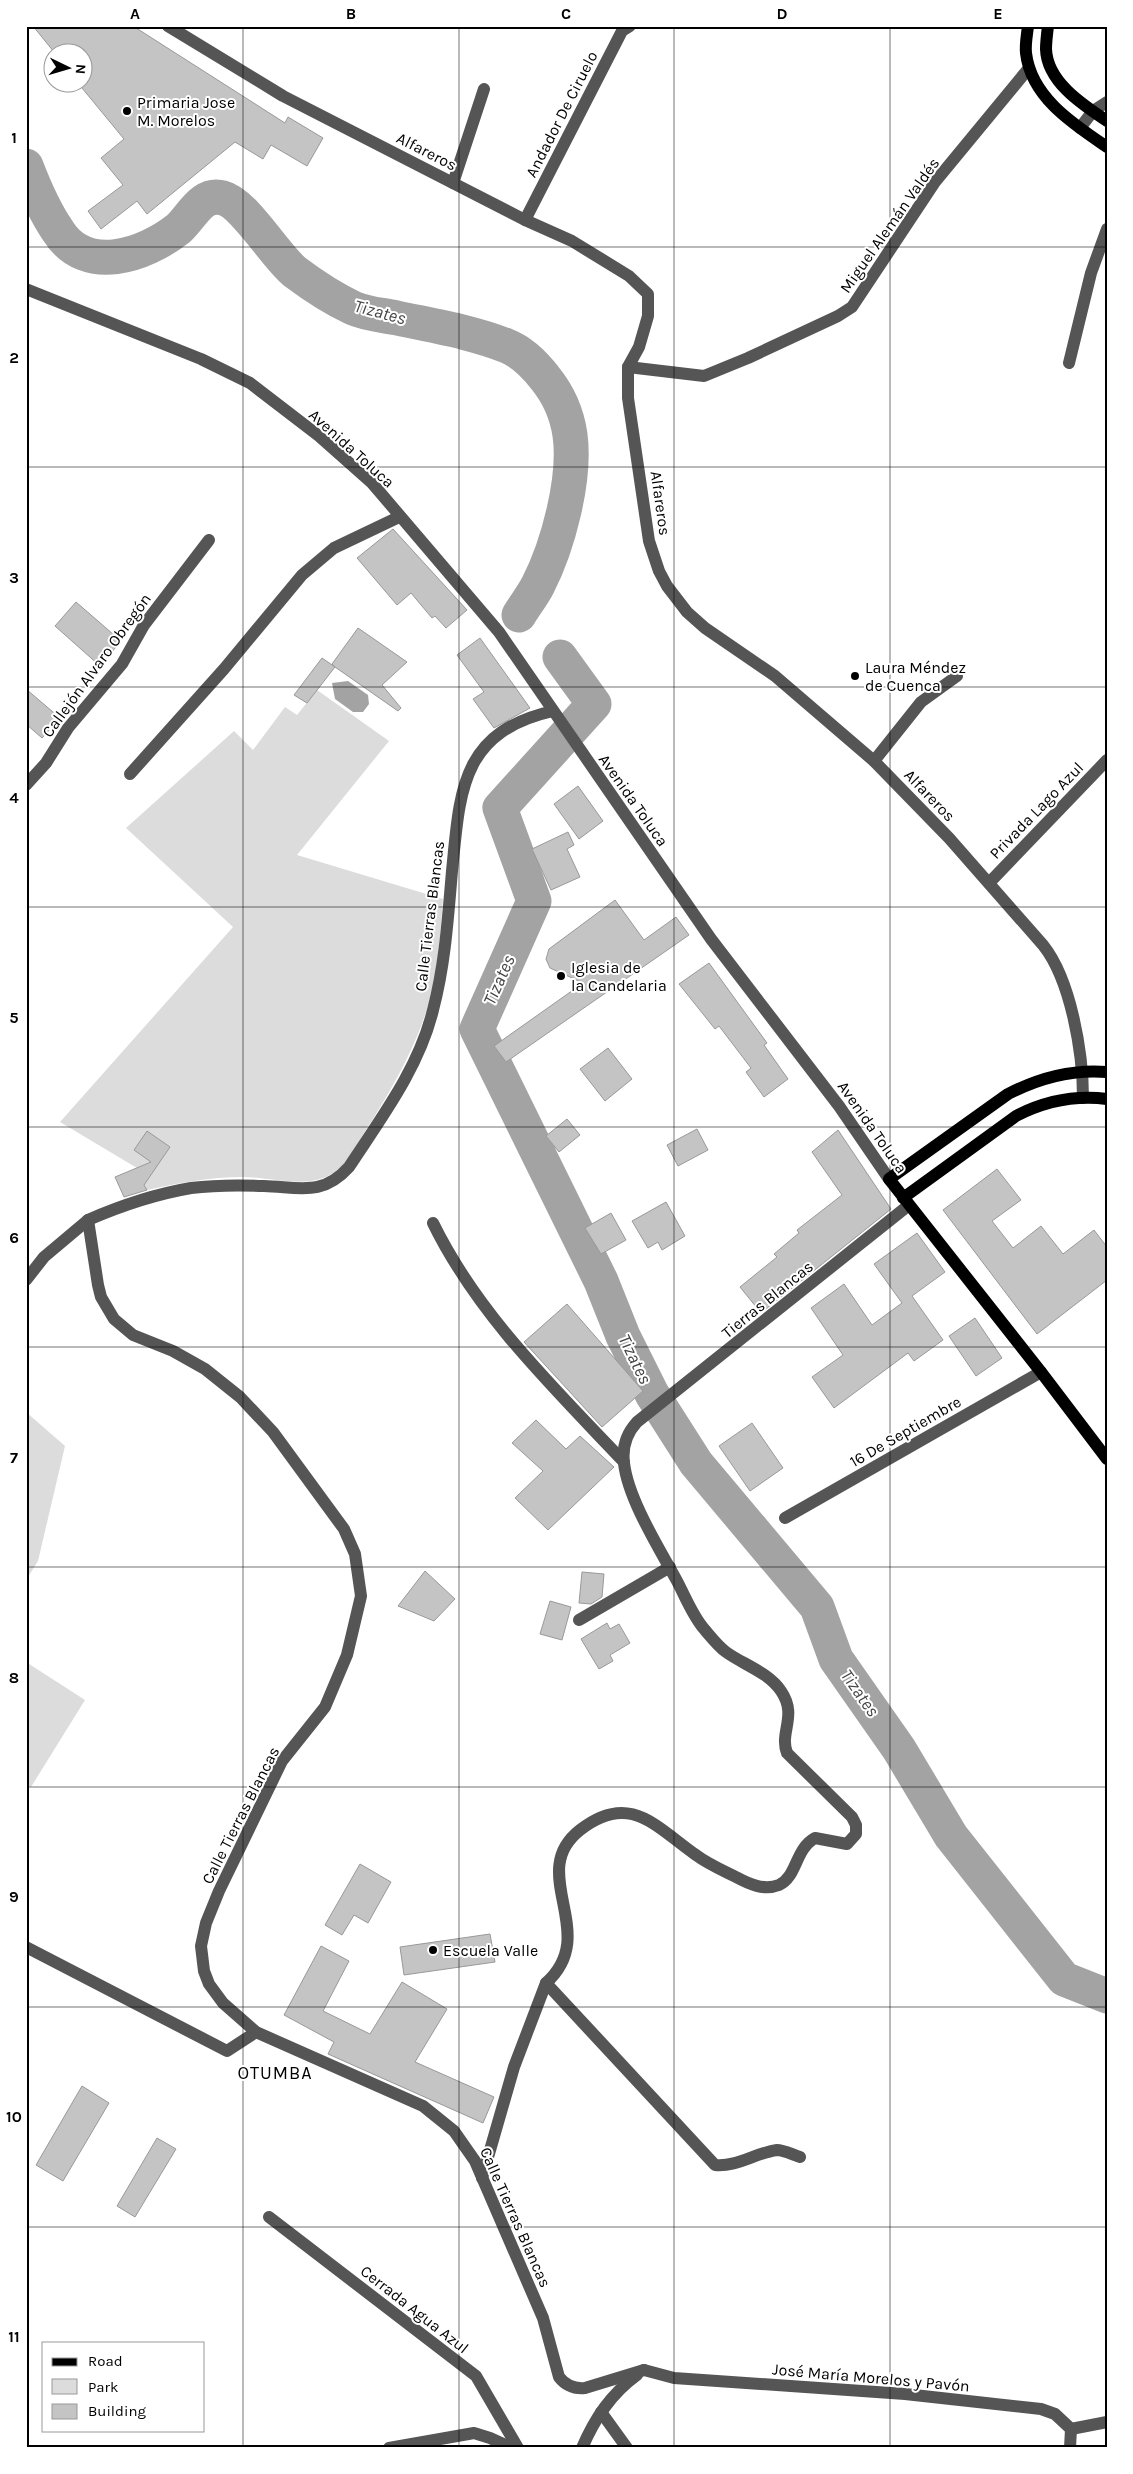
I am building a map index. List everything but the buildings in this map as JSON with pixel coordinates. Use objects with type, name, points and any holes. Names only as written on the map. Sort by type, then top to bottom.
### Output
[{"type":"main road","points":[[1028,26],[1026,52],[1029,68],[1052,106],[1107,147]]},
{"type":"main road","points":[[1048,26],[1046,50],[1056,75],[1066,89],[1107,121]]},
{"type":"main road","points":[[889,1179],[1008,1094],[1044,1078],[1083,1071],[1107,1072]]},
{"type":"main road","points":[[906,1202],[1016,1116],[1046,1103],[1084,1098],[1107,1099]]},
{"type":"main road","name":"Avenida Toluca","points":[[889,1179],[1041,1372],[1107,1460]]},
{"type":"street","name":"Alfareros","points":[[168,26],[283,96],[525,220],[572,241],[629,276],[648,294],[648,316],[639,346],[628,367],[628,398],[648,533],[654,556],[667,586],[687,612],[705,628],[775,676],[874,761],[989,883],[1043,946],[1060,971],[1066,986],[1083,1071],[1084,1098]]},
{"type":"street","name":"Andador De Ciruelo","points":[[525,220],[622,31],[630,26]]},
{"type":"street","name":"Miguel Alemán Valdés","points":[[628,367],[704,376],[748,358],[838,316],[852,306],[935,182],[1029,68]]},
{"type":"street","points":[[453,183],[484,89]]},
{"type":"street","points":[[1080,128],[1093,111],[1107,102]]},
{"type":"street","points":[[1069,362],[1091,273],[1107,229]]},
{"type":"street","name":"Avenida Toluca","points":[[26,289],[201,359],[250,383],[319,436],[365,477],[434,554],[498,632],[711,939],[839,1106],[889,1179]]},
{"type":"street","points":[[130,774],[224,669],[302,575],[334,548],[399,517]]},
{"type":"street","name":"Callejón Alvaro Obregón","points":[[26,785],[46,763],[68,728],[122,664],[144,625],[210,540]]},
{"type":"street","points":[[874,761],[921,702],[957,676]]},
{"type":"street","name":"Calle Tierras Blancas","points":[[553,711],[522,720],[502,732],[484,748],[467,775],[458,806],[446,938],[433,1012],[399,1090],[349,1167],[341,1176],[318,1187],[306,1190],[240,1185],[189,1189],[147,1198],[88,1220],[101,1297],[114,1319],[134,1335],[173,1351],[206,1369],[240,1397],[273,1432],[344,1529],[354,1554],[361,1596],[347,1656],[325,1707],[282,1761],[219,1891],[203,1934],[201,1958],[209,1984],[223,2003],[256,2032],[423,2106],[440,2117],[466,2145],[543,2318],[559,2377],[564,2383],[578,2389],[586,2388],[644,2370]]},
{"type":"street","name":"Privada Lago Azul","points":[[989,883],[1107,760]]},
{"type":"street","name":"Tierras Blancas","points":[[624,1462],[627,1436],[631,1428],[644,1416],[671,1397],[906,1202]]},
{"type":"street","points":[[26,1280],[44,1257],[88,1220]]},
{"type":"street","points":[[433,1223],[447,1251],[482,1305],[551,1385],[624,1462],[630,1487],[703,1628],[725,1651],[768,1678],[781,1691],[789,1712],[789,1723],[785,1739],[788,1753],[852,1818],[856,1825],[856,1834],[851,1842],[842,1844],[815,1838],[802,1849],[792,1870],[783,1882],[776,1886],[759,1887],[751,1885],[710,1864],[658,1825],[641,1816],[622,1813],[601,1817],[575,1835],[561,1856],[558,1872],[568,1946],[561,1966],[546,1982],[514,2067],[482,2178]]},
{"type":"street","name":"16 De Septiembre","points":[[785,1518],[1041,1372]]},
{"type":"street","points":[[579,1620],[670,1567]]},
{"type":"street","points":[[26,1947],[227,2051],[256,2032]]},
{"type":"street","points":[[546,1982],[715,2166],[728,2166],[778,2150],[800,2157]]},
{"type":"street","name":"Cerrada Agua Azul","points":[[269,2216],[476,2376],[518,2448]]},
{"type":"street","points":[[582,2448],[601,2412],[613,2396],[644,2370]]},
{"type":"street","name":"José María Morelos y Pavón","points":[[644,2370],[674,2378],[905,2394],[1041,2409],[1055,2414],[1071,2429]]},
{"type":"street","points":[[601,2412],[627,2448]]},
{"type":"street","points":[[1070,2448],[1071,2429],[1107,2422]]},
{"type":"street","points":[[389,2448],[474,2433],[512,2448]]},
{"type":"green space","points":[[317,690],[389,741],[297,855],[443,899],[436,970],[426,1012],[401,1071],[345,1163],[334,1172],[324,1178],[302,1182],[231,1177],[195,1181],[147,1190],[137,1168],[60,1122],[233,927],[126,828],[234,731],[253,750],[285,707],[297,715]]},
{"type":"green space","points":[[26,1412],[65,1446],[38,1561],[26,1580]]},
{"type":"green space","points":[[26,1662],[85,1700],[31,1787],[26,1784]]},
{"type":"shaded area","points":[[348,681],[368,695],[369,704],[363,712],[353,712],[335,699],[332,683]]},
{"type":"waterway","name":"Tizates","points":[[26,166],[40,199],[58,231],[70,245],[84,253],[100,257],[116,257],[149,247],[178,229],[203,202],[215,197],[223,198],[231,202],[250,220],[295,272],[346,305],[369,313],[467,333],[494,341],[513,349],[528,359],[550,384],[558,398],[569,427],[571,452],[568,492],[552,551],[538,585],[519,615]]},
{"type":"waterway","name":"Tizates","points":[[560,657],[594,704],[500,808],[534,901],[477,1029],[601,1281],[623,1336],[652,1394],[696,1463],[817,1607],[836,1659],[899,1749],[951,1836],[1064,1979],[1107,1996]]},
{"type":"place","name":"Primaria Jose M. Morelos","points":[[127,111]]},
{"type":"place","name":"Laura Méndez de Cuenca","points":[[855,676]]},
{"type":"place","name":"Iglesia de la Candelaria","points":[[561,976]]},
{"type":"place","name":"Escuela Valle","points":[[433,1950]]},
{"type":"district","name":"OTUMBA","points":[[275,2073]]}]
